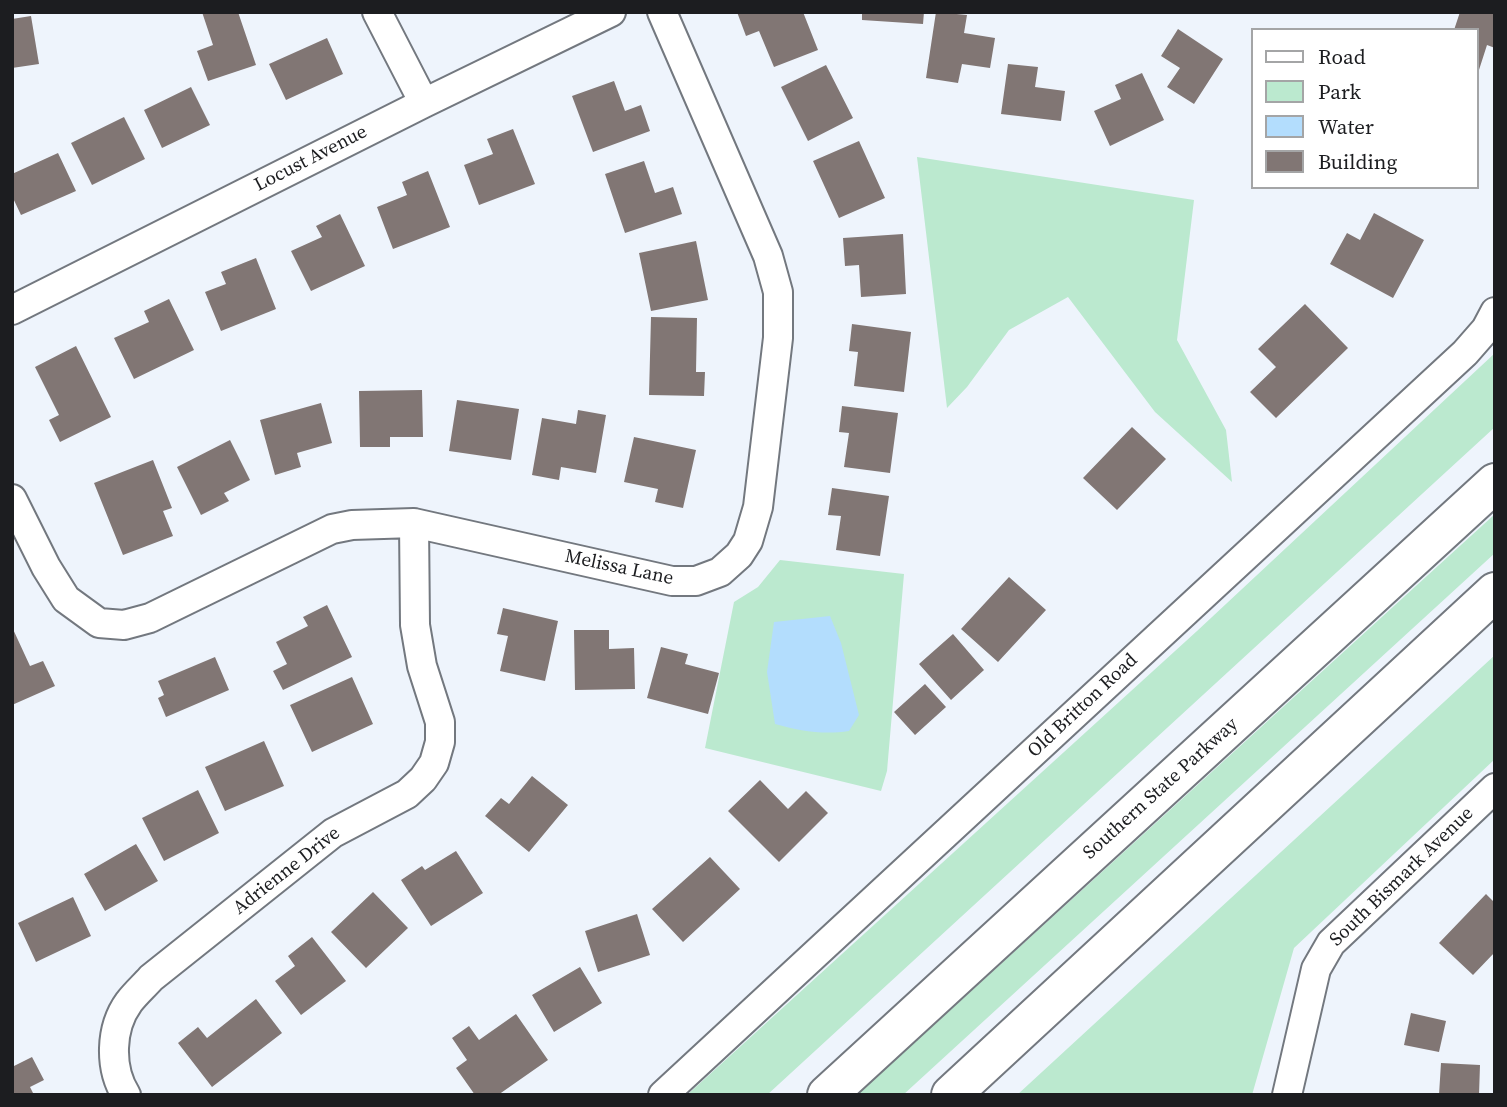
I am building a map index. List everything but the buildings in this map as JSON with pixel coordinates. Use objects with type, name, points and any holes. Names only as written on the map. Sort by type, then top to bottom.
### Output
[{"type":"highway","name":"Southern State Parkway","points":[[827,1095],[1495,483]]},
{"type":"highway","points":[[951,1095],[1495,592]]},
{"type":"street","points":[[377,12],[424,103]]},
{"type":"street","name":"Locust Avenue","points":[[12,310],[611,12]]},
{"type":"street","name":"Melissa Lane","points":[[12,499],[46,567],[66,599],[99,623],[124,625],[150,618],[332,529],[352,525],[414,523],[672,581],[696,581],[720,572],[739,555],[748,541],[758,506],[778,338],[778,292],[768,257],[662,12]]},
{"type":"street","name":"Old Britton Road","points":[[663,1095],[1465,353],[1486,329],[1495,312]]},
{"type":"street","name":"Adrienne Drive","points":[[126,1095],[118,1083],[113,1055],[114,1038],[128,1004],[151,978],[333,833],[407,794],[423,779],[434,763],[440,742],[440,722],[422,666],[415,625],[414,523]]},
{"type":"street","name":"South Bismark Avenue","points":[[1287,1095],[1316,969],[1331,943],[1495,788]]},
{"type":"green space","points":[[917,157],[1194,200],[1177,340],[1226,430],[1232,482],[1155,412],[1068,297],[1009,330],[967,387],[947,408]]},
{"type":"green space","points":[[1495,353],[1495,427],[767,1095],[687,1095],[1197,631]]},
{"type":"green space","points":[[1495,514],[1495,553],[903,1095],[857,1095]]},
{"type":"green space","points":[[780,560],[904,574],[887,771],[881,791],[705,748],[734,602],[758,587]]},
{"type":"green space","points":[[1495,655],[1495,759],[1294,948],[1252,1095],[1017,1095]]},
{"type":"water","points":[[830,616],[841,643],[859,715],[849,731],[812,732],[775,724],[767,672],[774,622]]}]
